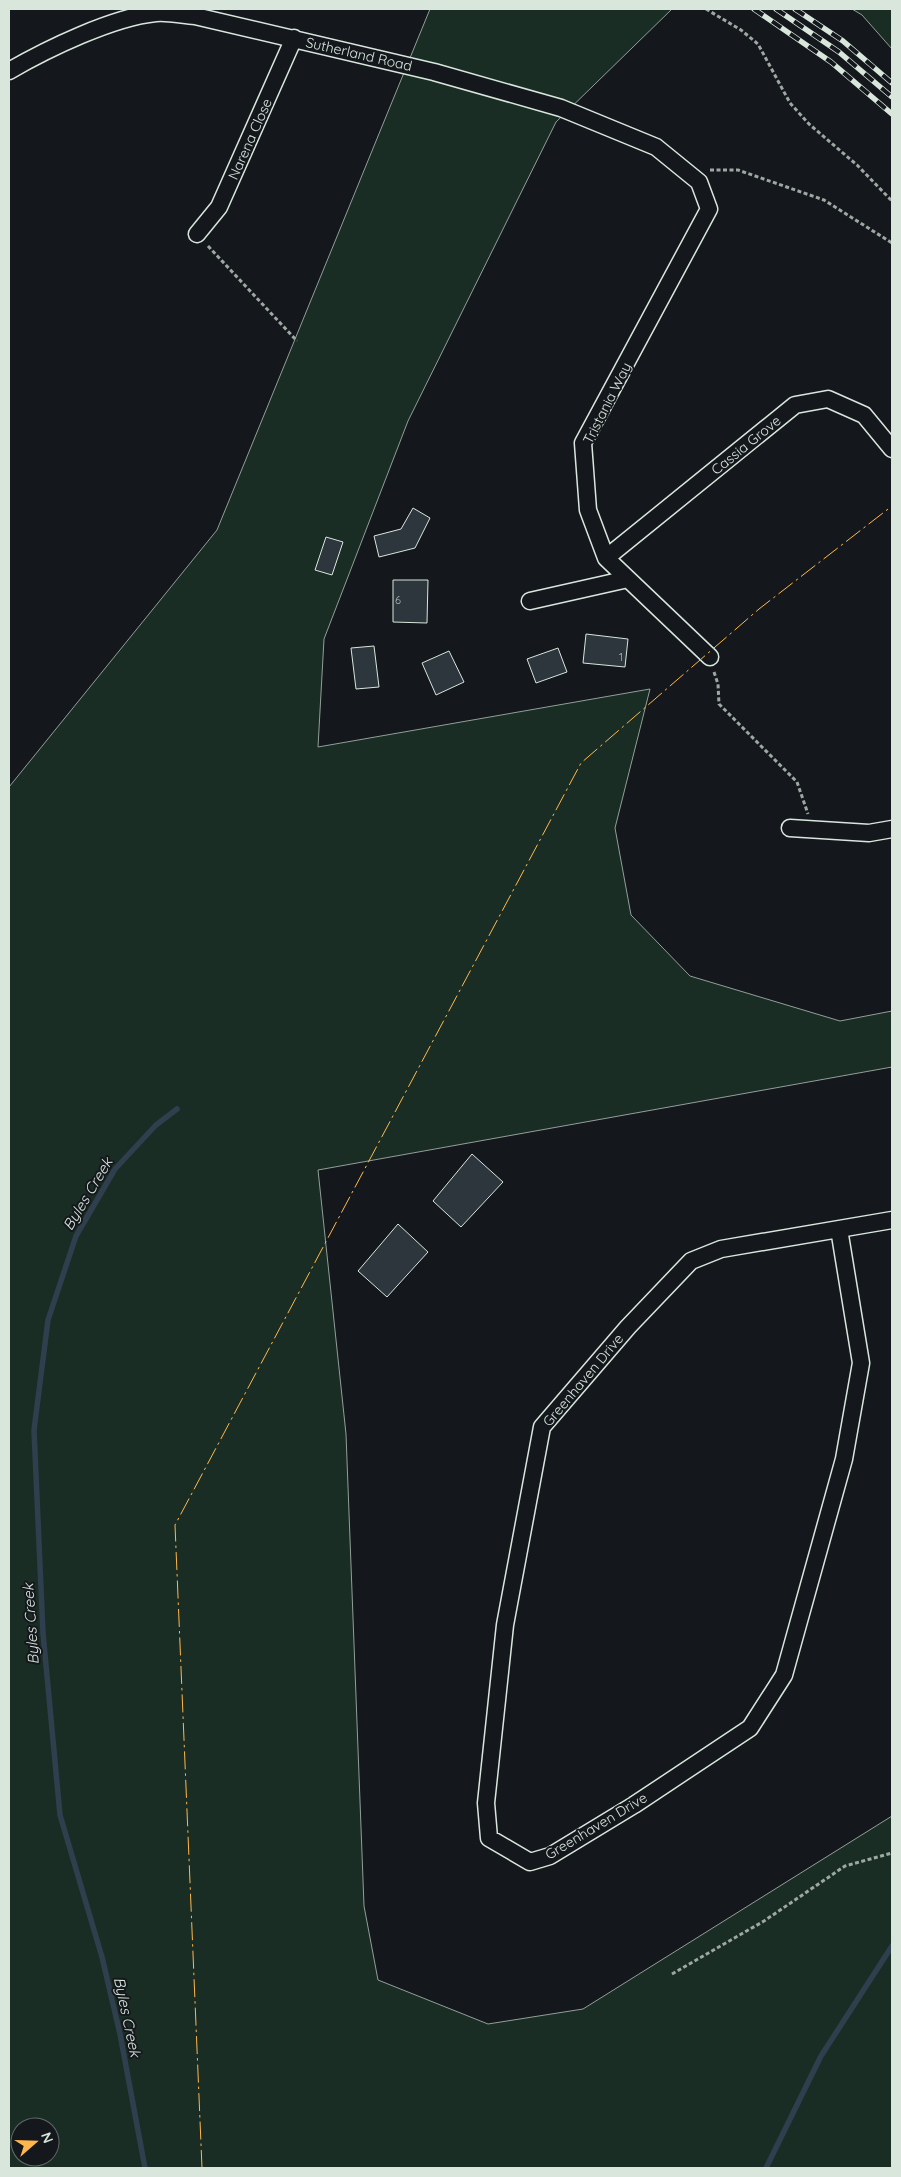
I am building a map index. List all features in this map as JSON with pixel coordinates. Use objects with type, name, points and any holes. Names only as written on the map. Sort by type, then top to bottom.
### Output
[{"type":"street","name":"Sutherland Road","points":[[9,71],[33,57],[119,21],[157,13],[195,16],[434,72],[561,108],[656,147],[699,182]]},
{"type":"street","name":"Narena Close","points":[[198,234],[219,207],[294,38]]},
{"type":"street","name":"Tristania Way","points":[[699,182],[709,209],[583,443],[588,510],[606,558],[710,657]]},
{"type":"street","name":"Cassia Grove","points":[[606,558],[795,405],[828,399],[864,415],[892,449]]},
{"type":"street","points":[[530,601],[628,579]]},
{"type":"street","points":[[790,828],[869,833],[892,829]]},
{"type":"street","name":"Greenhaven Drive","points":[[839,1229],[861,1363],[844,1459],[784,1675],[750,1728],[550,1856],[530,1862],[489,1838],[486,1803],[505,1625],[542,1427],[628,1327],[691,1261],[722,1249],[839,1229],[892,1220]]},
{"type":"path","points":[[706,9],[741,30],[758,44],[790,103],[809,124],[857,165],[892,201]]},
{"type":"path","points":[[683,170],[738,170],[816,196],[892,243]]},
{"type":"path","points":[[198,234],[297,341]]},
{"type":"path","points":[[710,657],[718,684],[719,704],[797,782],[813,830]]},
{"type":"path","points":[[672,1974],[764,1921],[845,1866],[892,1853]]},
{"type":"green space","points":[[430,9],[672,9],[556,122],[408,421],[324,639],[318,747],[650,689],[615,828],[631,915],[690,976],[840,1021],[892,1011],[892,1067],[318,1170],[346,1434],[364,1906],[378,1980],[488,2024],[583,2009],[892,1816],[892,2168],[9,2168],[9,787],[217,530]]},
{"type":"green space","points":[[852,9],[892,9],[892,49],[862,15]]},
{"type":"building","points":[[413,508],[430,518],[415,548],[379,557],[374,536],[401,529]]},
{"type":"building","points":[[326,537],[343,542],[332,575],[315,570]]},
{"type":"building","points":[[393,580],[428,580],[427,623],[393,622]]},
{"type":"building","points":[[586,634],[628,639],[625,667],[583,663]]},
{"type":"building","points":[[374,646],[379,687],[356,689],[351,648]]},
{"type":"building","points":[[558,648],[567,672],[536,683],[527,659]]},
{"type":"building","points":[[449,651],[464,682],[436,695],[422,663]]},
{"type":"building","points":[[472,1154],[503,1182],[461,1227],[433,1201]]},
{"type":"building","points":[[398,1224],[428,1252],[387,1297],[358,1271]]},
{"type":"waterway","name":"Byles Creek","points":[[145,2168],[120,2034],[102,1957],[60,1815],[43,1633],[34,1430],[48,1320],[76,1236],[115,1169],[156,1125],[177,1109]]},
{"type":"waterway","points":[[766,2168],[821,2056],[892,1946]]},
{"type":"railway","points":[[754,9],[831,62],[892,114]]},
{"type":"railway","points":[[776,9],[839,52],[892,97]]},
{"type":"railway","points":[[795,9],[843,41],[892,83]]},
{"type":"power","points":[[202,2168],[175,1525],[581,763],[759,609],[892,506]]}]
